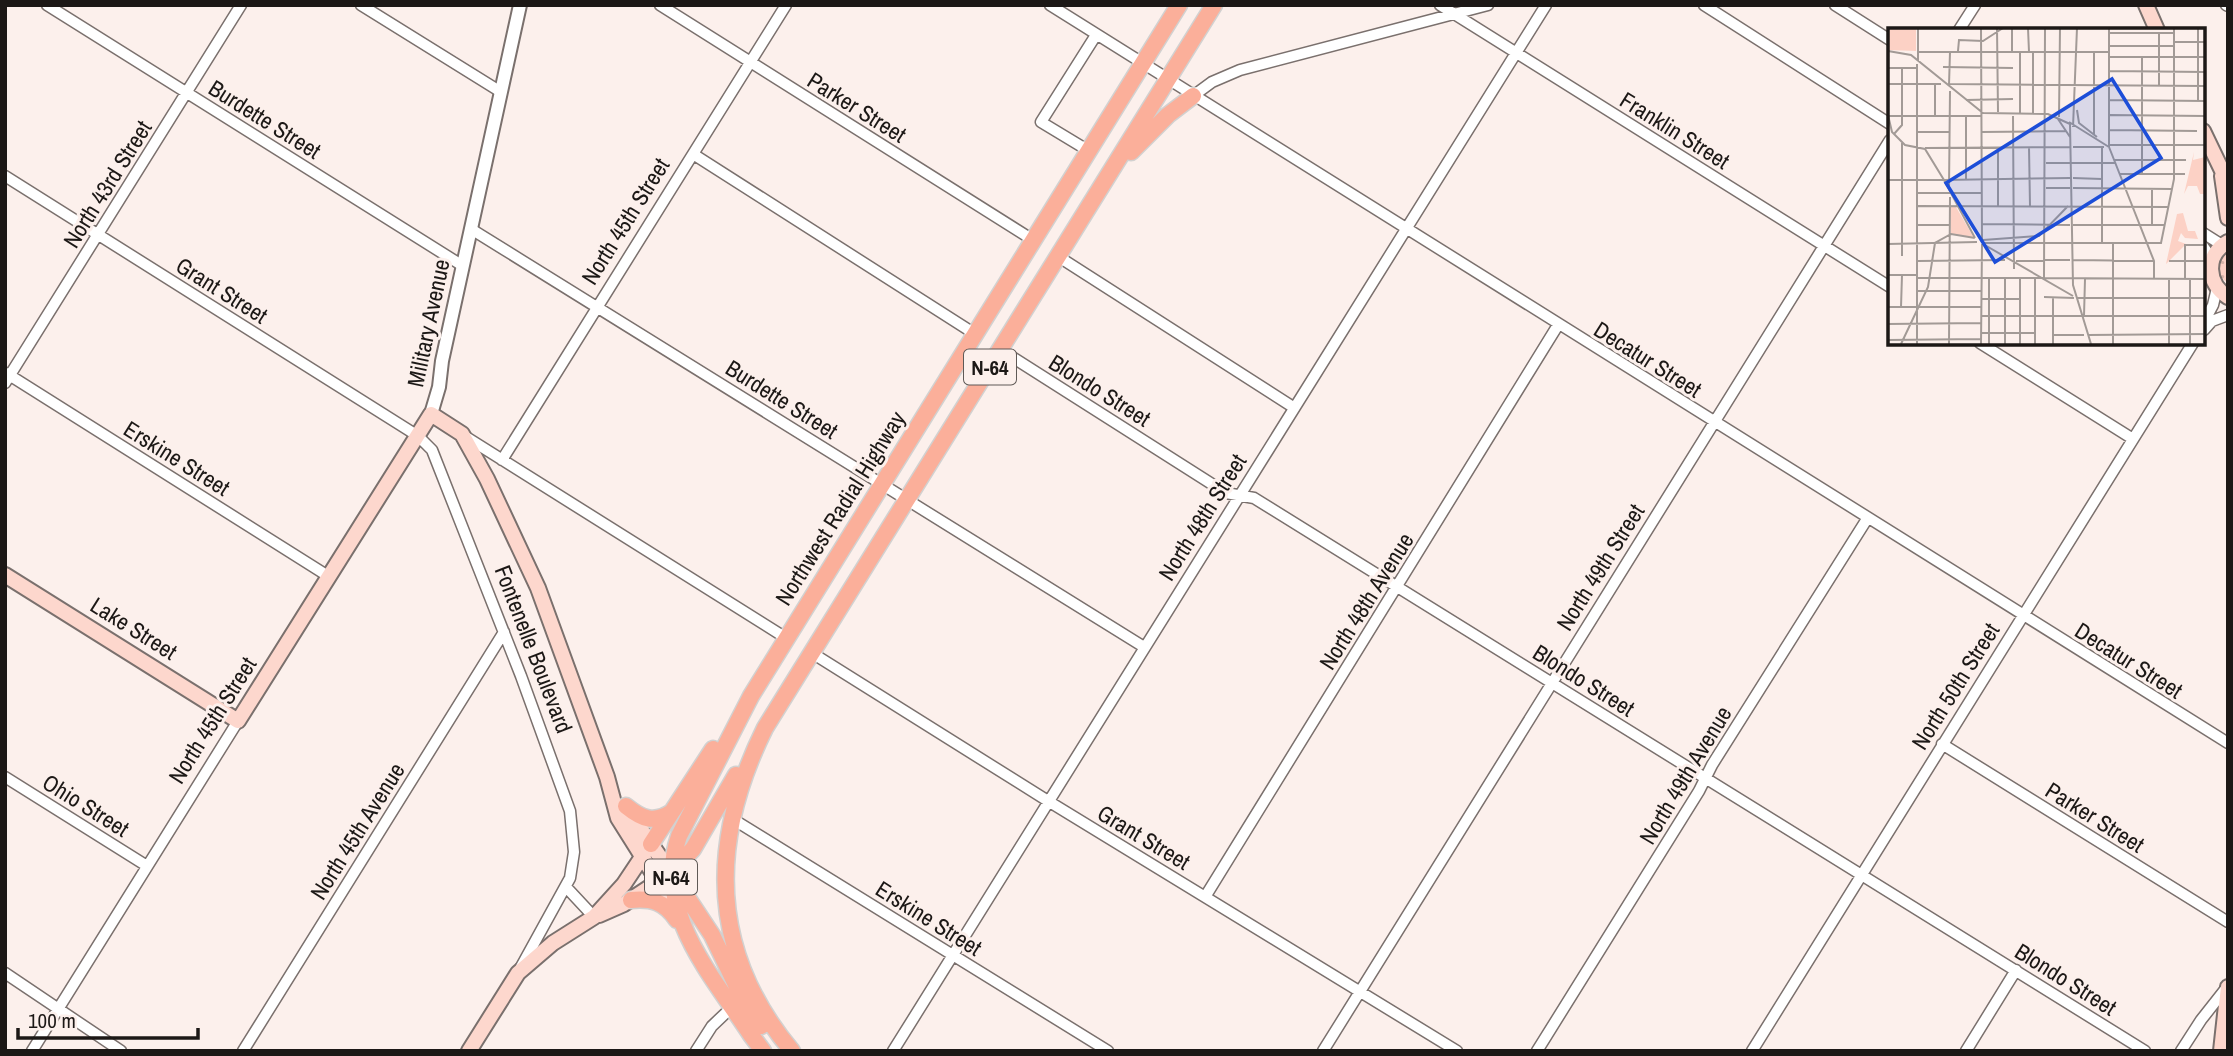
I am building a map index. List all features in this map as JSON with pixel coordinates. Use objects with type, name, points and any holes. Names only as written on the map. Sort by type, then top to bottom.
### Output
[{"type":"main road","name":"Northwest Radial Highway","points":[[764,1051],[683,929],[666,877],[674,851],[687,820],[751,696],[1180,5]]},
{"type":"main road","name":"N-64","points":[[791,1051],[755,997],[735,946],[725,887],[726,844],[744,776],[765,728],[1214,5]]},
{"type":"main road","points":[[2146,5],[2156,28]]},
{"type":"main road","points":[[1106,180],[1168,115],[1193,96]]},
{"type":"main road","points":[[2205,135],[2228,183]]},
{"type":"main road","points":[[2220,168],[2228,218]]},
{"type":"main road","points":[[2216,286],[2209,263],[2226,242]]},
{"type":"main road","name":"North 45th Street","points":[[238,720],[431,414]]},
{"type":"main road","name":"Military Avenue","points":[[431,414],[462,434],[487,479],[538,588],[607,777],[618,818],[647,850],[666,877]]},
{"type":"main road","name":"Lake Street","points":[[5,575],[238,720]]},
{"type":"main road","points":[[594,916],[624,884],[714,747],[751,696]]},
{"type":"main road","points":[[594,916],[631,900],[666,877],[693,849],[765,728]]},
{"type":"main road","name":"Military Avenue","points":[[607,777],[626,806],[647,850]]},
{"type":"main road","points":[[626,806],[639,816],[653,820],[672,812]]},
{"type":"main road","points":[[666,877],[712,935],[749,1009],[768,1033],[791,1051]]},
{"type":"main road","points":[[631,900],[645,898],[659,902],[671,912],[683,929]]},
{"type":"main road","name":"Fontenelle Boulevard","points":[[469,1051],[518,973],[553,943],[594,916]]},
{"type":"main road","points":[[2221,1051],[2228,987]]},
{"type":"street","name":"Burdette Street","points":[[47,5],[463,266]]},
{"type":"street","name":"North 43rd Street","points":[[7,377],[241,5]]},
{"type":"street","points":[[361,5],[501,92]]},
{"type":"street","name":"Military Avenue","points":[[431,414],[520,5]]},
{"type":"street","name":"Parker Street","points":[[660,5],[1033,240]]},
{"type":"street","name":"North 45th Street","points":[[502,460],[786,5]]},
{"type":"street","name":"Decatur Street","points":[[1050,5],[2228,743]]},
{"type":"street","name":"Franklin Street","points":[[1440,5],[1888,286]]},
{"type":"street","points":[[1193,96],[1212,82],[1240,69],[1488,5]]},
{"type":"street","name":"North 48th Street","points":[[893,1051],[1546,5]]},
{"type":"street","points":[[1704,5],[1888,123]]},
{"type":"street","points":[[1835,5],[1888,39]]},
{"type":"street","points":[[1960,28],[1975,5]]},
{"type":"street","points":[[1088,151],[1041,122],[1096,35]]},
{"type":"street","name":"North 49th Street","points":[[1323,1051],[1888,144]]},
{"type":"street","points":[[693,154],[975,334]]},
{"type":"street","name":"Grant Street","points":[[5,176],[418,436]]},
{"type":"street","name":"Burdette Street","points":[[471,229],[1144,647]]},
{"type":"street","points":[[2205,234],[2226,242]]},
{"type":"street","points":[[1059,257],[1293,407]]},
{"type":"street","points":[[2205,320],[2213,305],[2216,286]]},
{"type":"street","points":[[2205,328],[2212,321],[2228,315]]},
{"type":"street","name":"North 48th Avenue","points":[[1205,897],[1559,325]]},
{"type":"street","points":[[1983,345],[2133,439]]},
{"type":"street","name":"North 50th Street","points":[[1752,1051],[2192,345]]},
{"type":"street","name":"Blondo Street","points":[[1001,350],[1226,493],[1254,498],[2145,1051]]},
{"type":"street","name":"Erskine Street","points":[[7,377],[328,576]]},
{"type":"street","points":[[462,434],[786,638]]},
{"type":"street","name":"Fontenelle Boulevard","points":[[418,436],[432,450],[504,632],[570,811],[574,852],[572,872],[518,973]]},
{"type":"street","name":"North 49th Avenue","points":[[1537,1051],[1867,519]]},
{"type":"street","name":"North 45th Avenue","points":[[243,1051],[504,632]]},
{"type":"street","name":"Grant Street","points":[[812,653],[1457,1051]]},
{"type":"street","name":"North 45th Street","points":[[32,1051],[238,720]]},
{"type":"street","name":"Parker Street","points":[[1942,744],[2228,922]]},
{"type":"street","name":"Ohio Street","points":[[5,777],[147,866]]},
{"type":"street","name":"Erskine Street","points":[[731,817],[1108,1051]]},
{"type":"street","points":[[566,887],[594,916]]},
{"type":"street","points":[[1966,1051],[2016,970]]},
{"type":"street","points":[[5,973],[121,1051]]},
{"type":"street","points":[[2181,1051],[2201,1020],[2228,987]]},
{"type":"street","points":[[696,1051],[712,1026],[733,1007]]},
{"type":"shaded area","points":[[2228,252],[2228,283],[2219,272],[2219,264]]}]
